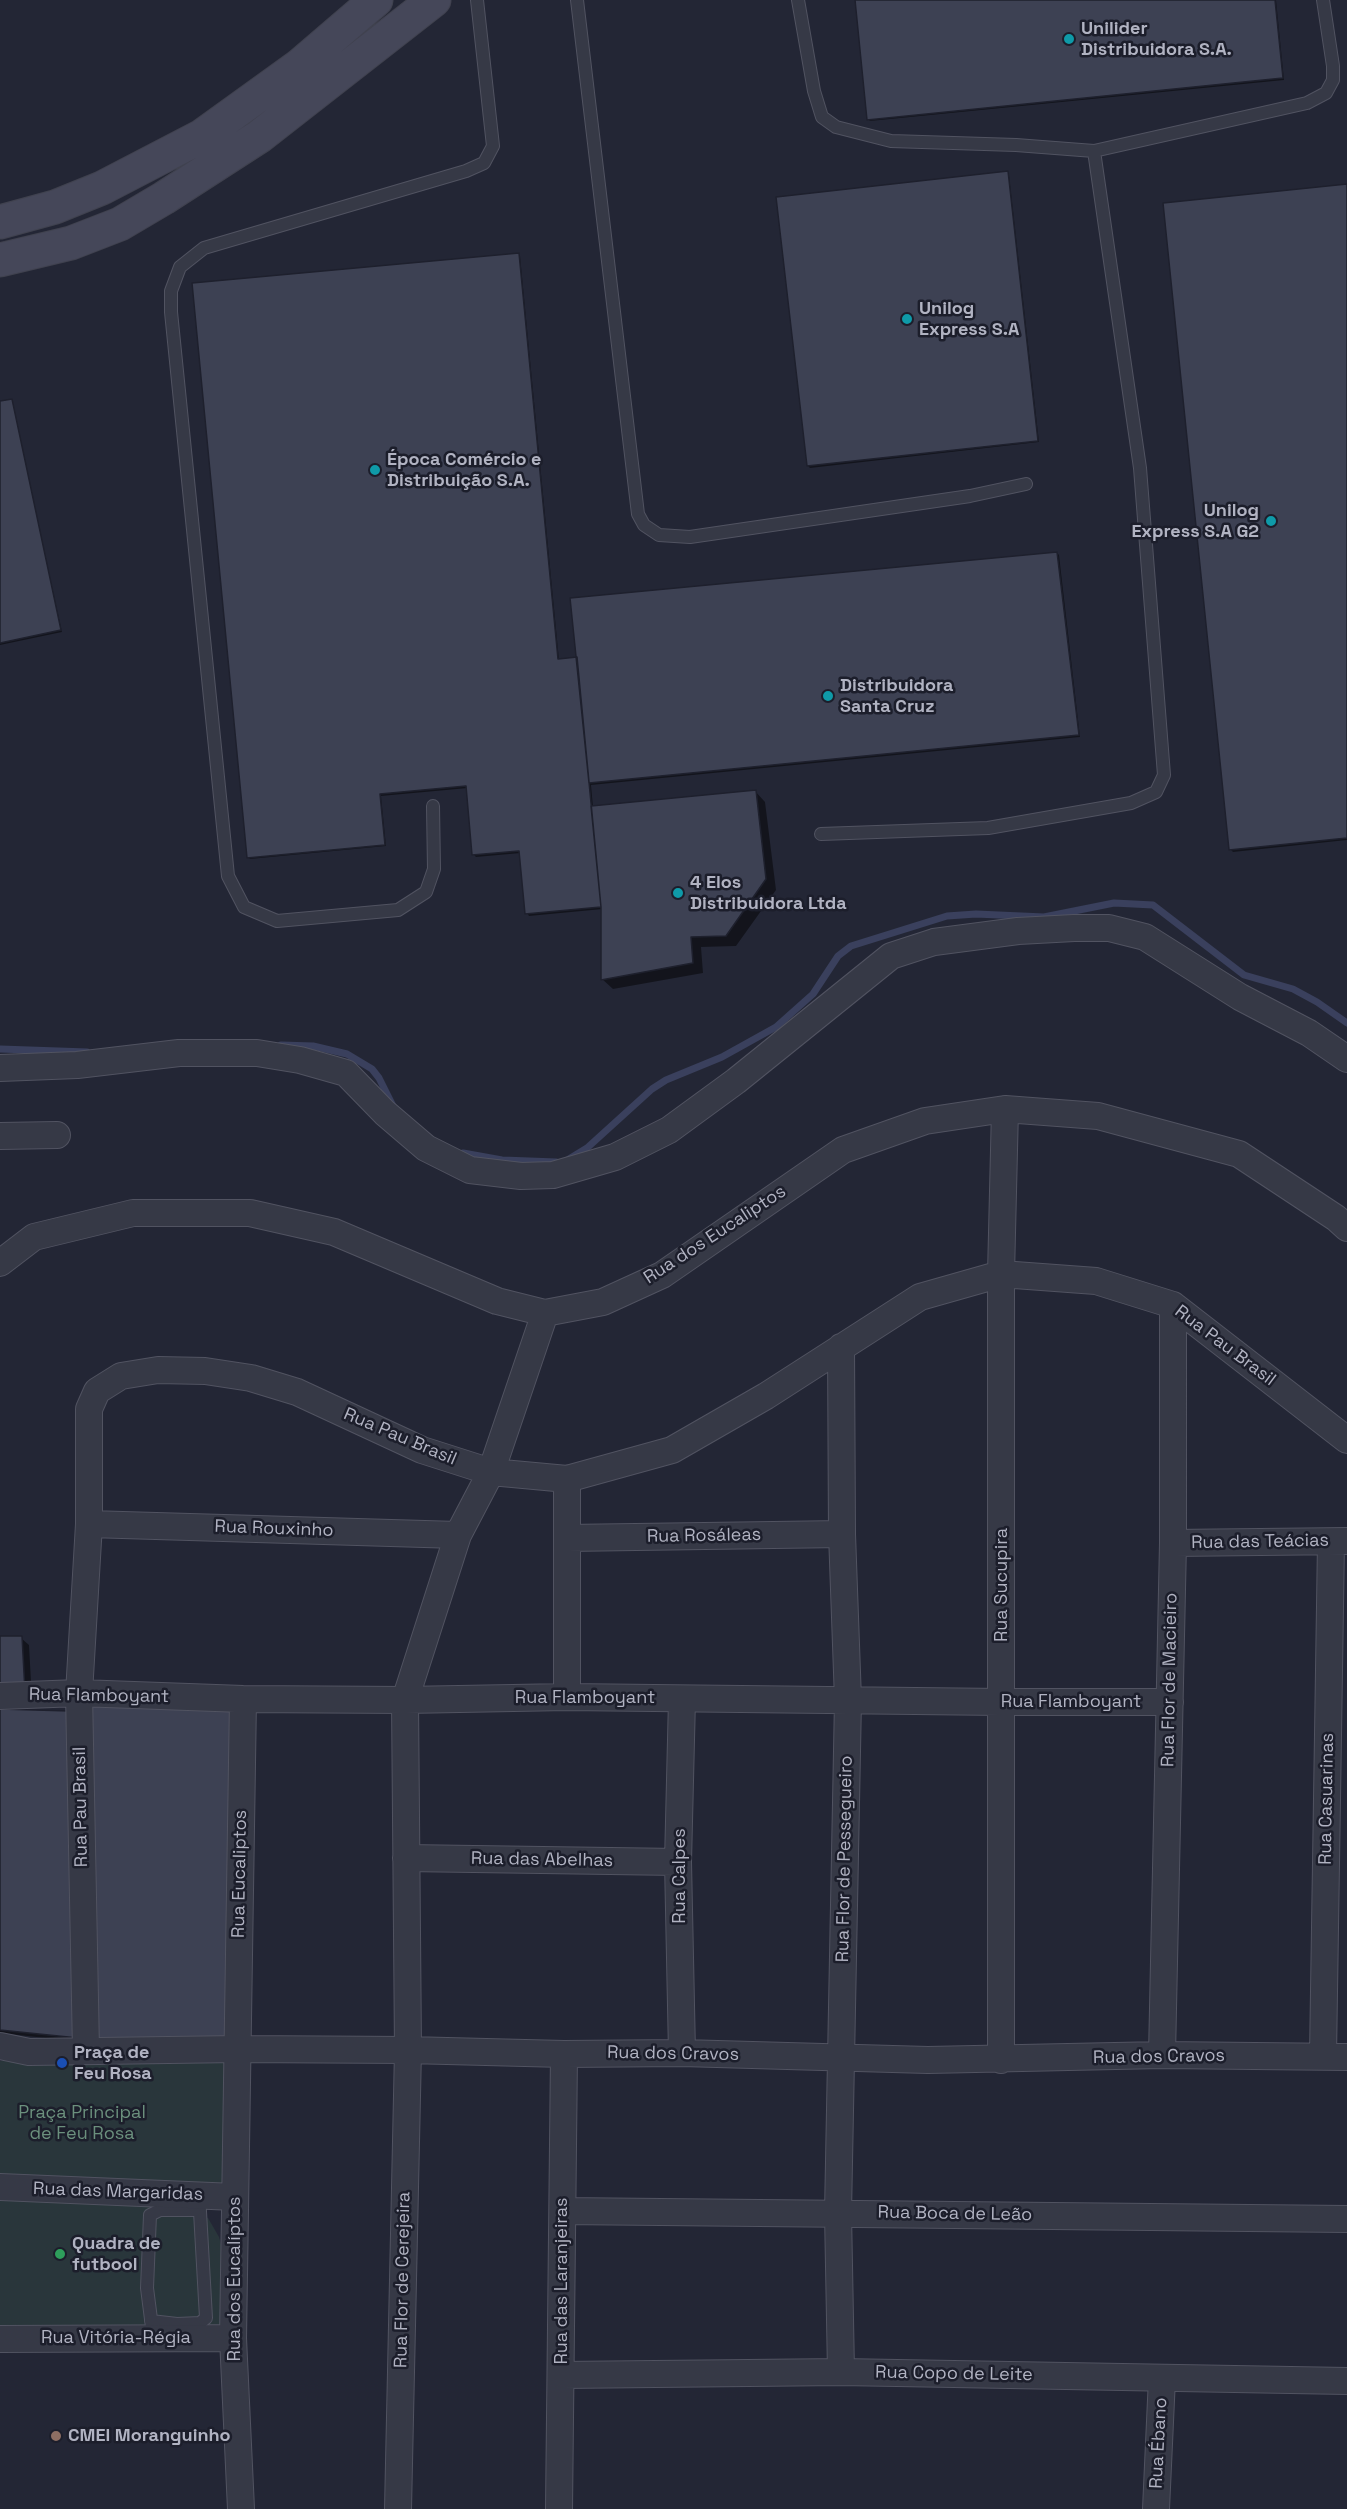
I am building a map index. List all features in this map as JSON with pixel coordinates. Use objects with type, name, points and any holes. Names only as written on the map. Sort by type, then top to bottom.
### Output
[{"type":"main road","points":[[0,222],[55,207],[92,192],[202,136],[299,66],[376,0]]},
{"type":"main road","points":[[0,260],[71,243],[120,224],[164,198],[260,136],[434,0]]},
{"type":"street","points":[[0,1068],[76,1065],[178,1053],[257,1053],[300,1060],[346,1073],[385,1113],[426,1149],[470,1170],[521,1176],[553,1175],[615,1157],[669,1130],[745,1074],[891,956],[934,942],[1018,931],[1074,928],[1109,928],[1145,937],[1240,997],[1309,1033],[1347,1059]]},
{"type":"street","name":"Rua dos Eucaliptos","points":[[0,1263],[34,1237],[133,1213],[250,1213],[334,1232],[497,1300],[545,1313],[603,1302],[662,1275],[843,1150],[925,1121],[1005,1109],[1098,1116],[1239,1154],[1336,1218],[1347,1228]]},
{"type":"street","name":"Rua Sucupira","points":[[1001,2060],[1001,1274],[1005,1109]]},
{"type":"street","points":[[0,1136],[57,1135]]},
{"type":"street","name":"Rua Pau Brasil","points":[[86,2051],[79,1693],[89,1524],[89,1409],[97,1391],[121,1376],[158,1370],[205,1371],[251,1378],[297,1392],[422,1450],[491,1472],[567,1479],[672,1450],[766,1396],[920,1297],[1001,1274],[1096,1281],[1173,1305],[1347,1440]]},
{"type":"street","name":"Rua Flor de Macieiro","points":[[1162,2055],[1173,1543],[1173,1305]]},
{"type":"street","name":"Rua Flor de Cerejeira","points":[[398,2509],[408,2050],[405,1700],[458,1534],[491,1472],[545,1313]]},
{"type":"street","name":"Rua Flor de Pessegueiro","points":[[841,1347],[842,1534],[848,1700],[838,2213],[841,2372]]},
{"type":"street","points":[[567,1479],[567,1697]]},
{"type":"street","name":"Rua Rouxinho","points":[[89,1524],[458,1534]]},
{"type":"street","name":"Rua Rosáleas","points":[[567,1538],[842,1534]]},
{"type":"street","name":"Rua das Teácias","points":[[1173,1543],[1339,1541]]},
{"type":"street","name":"Rua Casuarinas","points":[[1335,2056],[1339,1541]]},
{"type":"street","name":"Rua Flamboyant","points":[[0,1696],[79,1693],[243,1700],[567,1697],[1170,1702]]},
{"type":"street","name":"Rua Calpes","points":[[682,1699],[678,1862],[682,2053]]},
{"type":"street","name":"Rua Eucaliptos","points":[[238,2049],[243,1700]]},
{"type":"street","name":"Rua das Abelhas","points":[[406,1858],[678,1862]]},
{"type":"street","name":"Rua dos Cravos","points":[[0,2046],[29,2052],[238,2049],[408,2050],[564,2054],[682,2053],[841,2059],[1001,2060],[1162,2055],[1335,2056]]},
{"type":"street","name":"Rua dos Eucalíptos","points":[[238,2049],[233,2338],[241,2509]]},
{"type":"street","name":"Rua das Laranjeiras","points":[[559,2509],[564,2054]]},
{"type":"street","name":"Rua das Margaridas","points":[[0,2187],[199,2202],[235,2197]]},
{"type":"street","name":"Rua Boca de Leão","points":[[563,2211],[1347,2219]]},
{"type":"street","name":"Rua Vitória-Régia","points":[[0,2338],[152,2330],[233,2338]]},
{"type":"street","name":"Rua Copo de Leite","points":[[562,2375],[841,2372],[1347,2381]]},
{"type":"street","name":"Rua Ébano","points":[[1155,2509],[1162,2378]]},
{"type":"lane","points":[[433,807],[434,869],[426,892],[398,910],[277,921],[244,907],[228,876],[171,312],[171,291],[180,267],[204,248],[466,171],[484,162],[493,146],[477,0]]},
{"type":"lane","points":[[577,0],[638,514],[644,525],[659,535],[690,537],[970,496],[1026,484]]},
{"type":"lane","points":[[798,0],[814,91],[822,117],[836,128],[891,141],[1016,145],[1094,151],[1307,104],[1326,93],[1333,80],[1333,66],[1323,0]]},
{"type":"lane","points":[[821,834],[988,828],[1131,802],[1156,792],[1164,775],[1140,468],[1094,151]]},
{"type":"lane","points":[[199,2202],[206,2318],[201,2323],[177,2324],[152,2330],[147,2288],[150,2215],[160,2210],[199,2202]]},
{"type":"green space","name":"Praça Principal de Feu Rosa","points":[[0,2061],[236,2063],[235,2187],[0,2184]]},
{"type":"green space","name":"Praça Principal de Feu Rosa","points":[[0,2195],[183,2205],[208,2218],[219,2237],[224,2255],[224,2332],[0,2332]]},
{"type":"building","name":"Unilider Distribuidora S.A.","points":[[855,0],[1275,0],[1283,78],[867,120]]},
{"type":"building","name":"Unilog Express S.A","points":[[1008,171],[1038,441],[807,466],[776,197]]},
{"type":"building","name":"Unilog Express S.A G2","points":[[1347,184],[1347,838],[1229,850],[1163,203]]},
{"type":"building","name":"Época Comércio e Distribuição S.A.","points":[[519,253],[558,659],[577,657],[601,907],[525,914],[519,851],[472,855],[466,786],[380,794],[385,845],[247,858],[192,283]]},
{"type":"building","points":[[12,399],[61,630],[0,643],[0,401]]},
{"type":"building","name":"Distribuidora Santa Cruz","points":[[1057,552],[1079,735],[589,783],[570,598]]},
{"type":"building","name":"4 Elos Distribuidora Ltda","points":[[756,790],[766,879],[726,936],[691,937],[693,963],[601,980],[601,907],[591,806]]},
{"type":"building","points":[[0,1636],[22,1636],[25,1692],[0,1691]]},
{"type":"building","points":[[235,1699],[228,2041],[86,2041],[86,1701]]},
{"type":"building","points":[[0,1709],[70,1711],[78,2038],[0,2030]]},
{"type":"waterway","points":[[569,1159],[587,1148],[652,1089],[666,1080],[722,1057],[776,1027],[813,994],[838,956],[851,946],[947,916],[976,914],[1044,917],[1114,903],[1153,905],[1244,975],[1293,989],[1347,1023]]},
{"type":"waterway","points":[[281,1045],[313,1046],[347,1054],[372,1069],[393,1106]]},
{"type":"waterway","points":[[0,1049],[87,1052]]},
{"type":"waterway","points":[[463,1153],[502,1160],[556,1162]]},
{"type":"place","name":"Unilider Distribuidora S.A.","points":[[1069,39]]},
{"type":"place","name":"Unilog Express S.A","points":[[907,319]]},
{"type":"place","name":"Época Comércio e Distribuição S.A.","points":[[375,470]]},
{"type":"place","name":"Unilog Express S.A G2","points":[[1271,521]]},
{"type":"place","name":"Distribuidora Santa Cruz","points":[[828,696]]},
{"type":"place","name":"4 Elos Distribuidora Ltda","points":[[678,893]]},
{"type":"place","name":"Praça de Feu Rosa","points":[[62,2063]]},
{"type":"place","name":"Quadra de futbool","points":[[60,2254]]},
{"type":"place","name":"CMEI Moranguinho","points":[[56,2436]]}]
